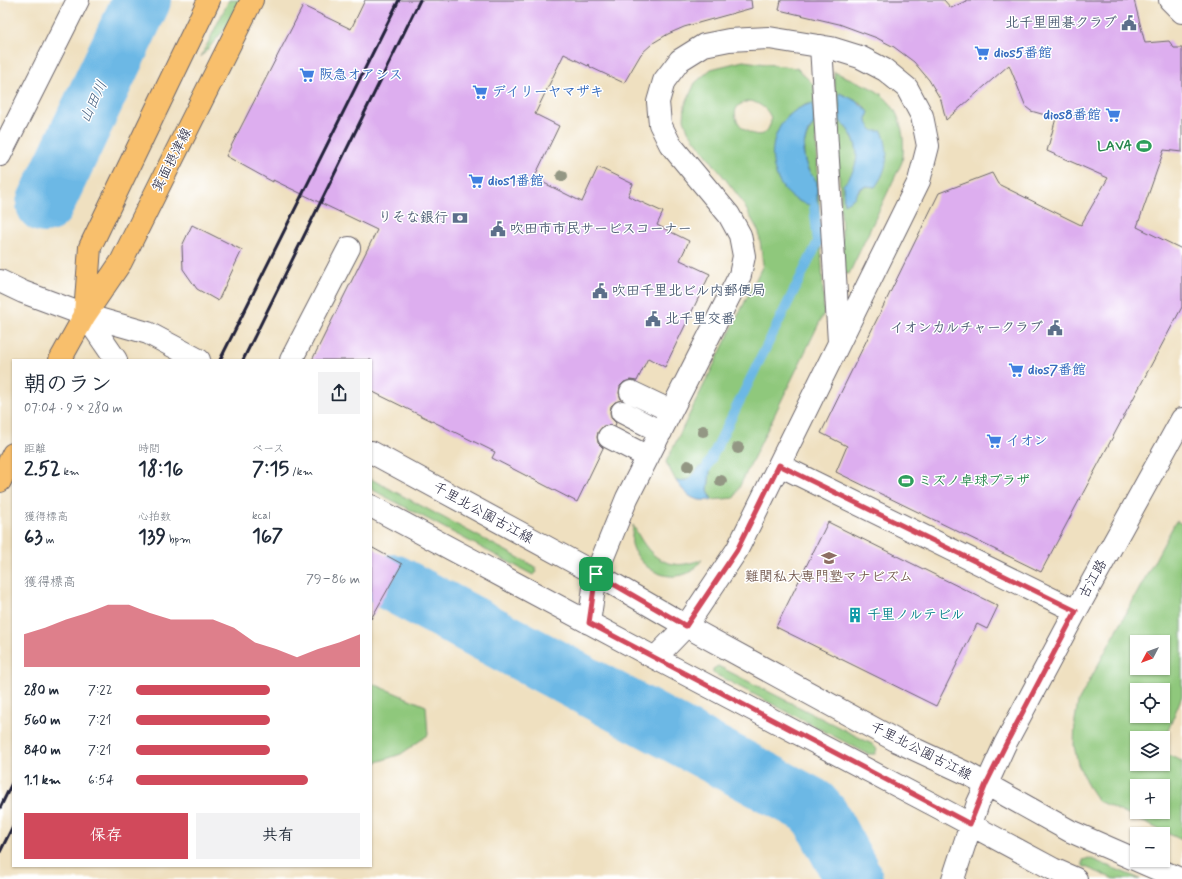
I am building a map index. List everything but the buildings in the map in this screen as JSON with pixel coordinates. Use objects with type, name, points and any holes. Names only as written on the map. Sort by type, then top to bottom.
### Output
[{"type":"main road","name":"箕面摂津線","points":[[85,315],[90,247],[209,0]]},
{"type":"main road","name":"箕面摂津線","points":[[61,359],[85,315],[121,262],[252,0]]},
{"type":"main road","points":[[0,481],[12,456]]},
{"type":"street","points":[[0,155],[78,0]]},
{"type":"street","points":[[1170,0],[1182,12]]},
{"type":"street","points":[[589,623],[596,574],[627,498],[740,275],[744,256],[740,235],[729,215],[670,144],[660,124],[658,102],[664,81],[680,60],[704,45],[728,40],[769,38],[821,46],[860,57],[885,70],[907,88],[922,116],[928,146],[919,181],[737,550],[686,626],[655,658]]},
{"type":"street","points":[[821,46],[839,344]]},
{"type":"street","points":[[292,359],[349,248]]},
{"type":"street","points":[[0,281],[22,292],[85,315],[148,333],[197,359]]},
{"type":"street","points":[[85,315],[115,359]]},
{"type":"street","points":[[631,392],[671,411]]},
{"type":"street","points":[[622,412],[660,432]]},
{"type":"street","name":"古江路","points":[[953,879],[970,824],[986,784],[1076,611],[1182,419]]},
{"type":"street","points":[[609,436],[648,457]]},
{"type":"street","name":"千里北公園古江線","points":[[372,453],[596,574],[686,626],[897,741],[986,784],[1070,832],[1180,879]]},
{"type":"street","points":[[779,465],[1076,611]]},
{"type":"street","points":[[372,507],[1052,869],[1076,879]]},
{"type":"green space","points":[[229,0],[242,0],[231,22],[201,57]]},
{"type":"green space","points":[[743,61],[797,68],[814,85],[824,313],[734,498],[712,500],[708,490],[710,471],[688,480],[676,481],[666,462],[763,265],[759,232],[740,198],[688,131],[684,119],[685,105],[695,83],[711,69]],"holes":[[[751,101],[763,107],[771,118],[771,123],[766,132],[763,134],[748,132],[742,127],[735,115],[736,109],[741,104]],[[807,104],[814,124],[809,131],[804,144],[804,158],[813,178],[794,197],[784,189],[777,178],[786,118]]]},
{"type":"green space","points":[[834,72],[881,94],[888,101],[899,119],[903,140],[902,162],[849,274],[844,273]],"holes":[[[839,93],[861,103],[869,112],[866,119],[868,126],[874,131],[882,176],[875,187],[864,187],[844,203],[843,186],[854,169],[857,153],[852,136],[840,121]]]},
{"type":"green space","points":[[372,480],[536,567],[536,572],[533,575],[372,490]]},
{"type":"green space","points":[[1176,521],[1182,524],[1182,696],[1168,731],[1130,731],[1130,771],[1170,771],[1170,756],[1182,761],[1182,840],[1170,834],[1170,827],[1154,827],[1137,819],[1170,819],[1170,779],[1130,779],[1130,816],[1098,801],[1088,786],[1078,764],[1074,746],[1075,720],[1078,702]]},
{"type":"green space","points":[[633,525],[644,544],[660,559],[677,564],[688,564],[702,560],[690,572],[680,576],[663,575],[655,572],[636,555],[632,542]]},
{"type":"green space","points":[[718,666],[872,744],[877,749],[875,754],[868,754],[713,673],[713,669]]},
{"type":"green space","points":[[372,683],[426,706],[428,735],[401,754],[372,764]]},
{"type":"green space","points":[[1089,858],[1140,879],[1114,879],[1083,866],[1083,860]]},
{"type":"water","points":[[839,93],[856,101],[869,112],[867,123],[874,131],[882,131],[885,138],[887,153],[883,174],[875,187],[867,186],[860,188],[854,198],[844,204],[843,185],[854,169],[857,153],[852,136],[840,121]]},
{"type":"water","points":[[813,103],[814,124],[808,132],[803,151],[808,170],[817,182],[817,206],[799,201],[785,190],[776,175],[773,158],[774,141],[781,124],[794,111]]},
{"type":"water","points":[[701,466],[710,471],[708,490],[712,500],[700,500],[691,497],[676,481],[688,480]]},
{"type":"waterway","name":"山田川","points":[[45,204],[142,0]]},
{"type":"waterway","points":[[706,469],[818,242],[814,206]]},
{"type":"waterway","points":[[393,583],[811,806],[820,816],[854,879]]},
{"type":"railway","points":[[220,359],[399,0]]},
{"type":"railway","points":[[243,359],[420,0]]},
{"type":"railway","points":[[0,808],[12,783]]},
{"type":"railway","points":[[0,852],[12,828]]},
{"type":"place","name":"北千里囲碁クラブ","points":[[1129,23]]},
{"type":"place","name":"dios5番館","points":[[982,53]]},
{"type":"place","name":"阪急オアシス","points":[[307,75]]},
{"type":"place","name":"デイリーヤマザキ","points":[[480,92]]},
{"type":"place","name":"dios8番館","points":[[1113,115]]},
{"type":"place","name":"LAVA","points":[[1144,146]]},
{"type":"place","name":"dios1番館","points":[[476,181]]},
{"type":"place","name":"りそな銀行","points":[[460,218]]},
{"type":"place","name":"吹田市市民サービスコーナー","points":[[498,229]]},
{"type":"place","name":"吹田千里北ビル内郵便局","points":[[600,291]]},
{"type":"place","name":"北千里交番","points":[[653,319]]},
{"type":"place","name":"イオンカルチャークラブ","points":[[1055,328]]},
{"type":"place","name":"dios7番館","points":[[1016,370]]},
{"type":"place","name":"イオン","points":[[994,441]]},
{"type":"place","name":"ミズノ卓球プラザ","points":[[906,481]]},
{"type":"place","name":"難関私大専門塾マナビズム","points":[[829,558]]},
{"type":"place","name":"千里ノルテビル","points":[[855,615]]},
{"type":"route","points":[[779,465],[1076,611],[986,784],[970,824],[589,623],[596,574],[686,626],[737,550],[779,465]]}]
